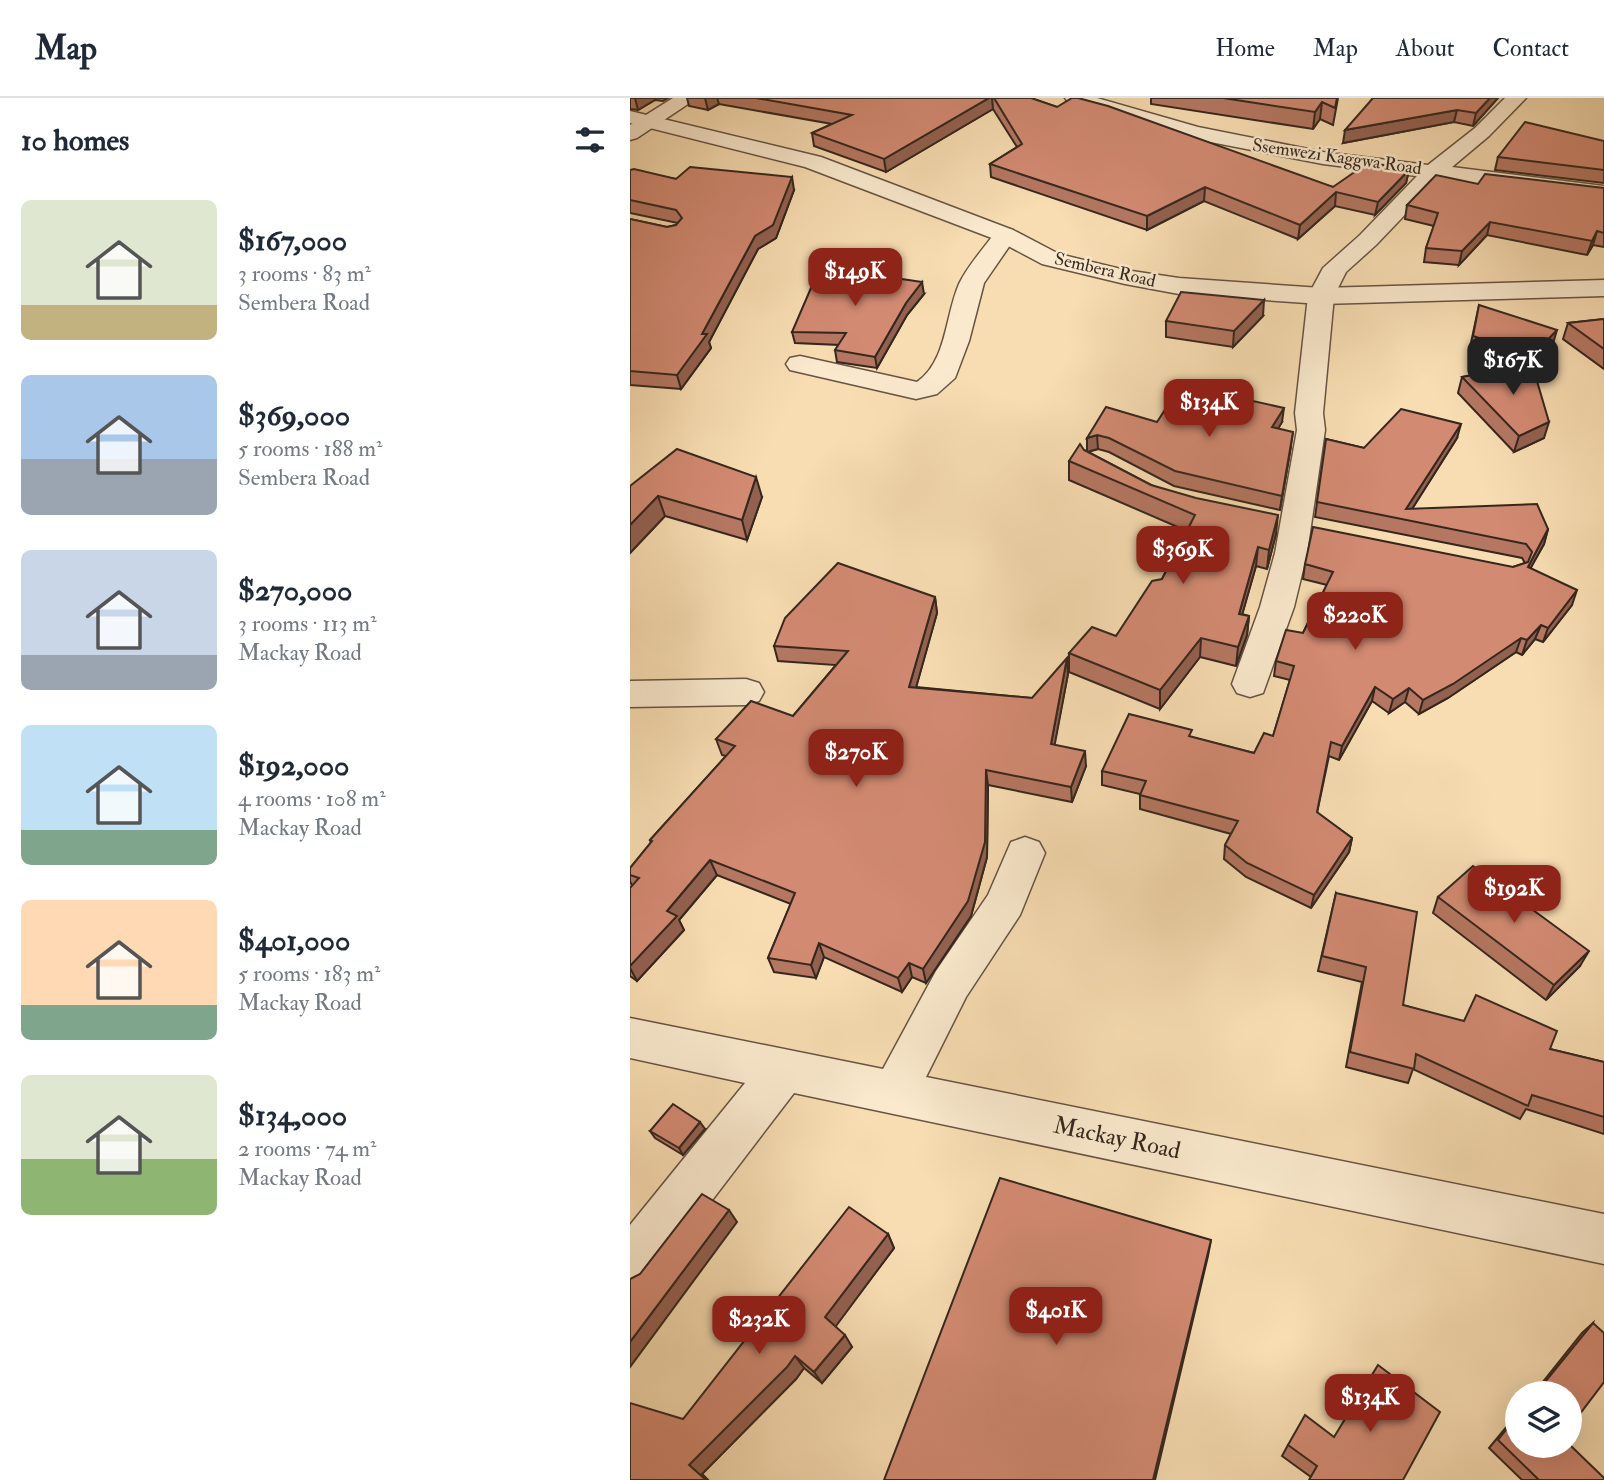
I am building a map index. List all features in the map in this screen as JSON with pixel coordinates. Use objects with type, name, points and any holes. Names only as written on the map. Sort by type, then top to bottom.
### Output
[{"type":"street","points":[[636,124],[687,98]]},
{"type":"street","name":"Ssemwezi Kaggwa Road","points":[[1075,98],[1195,133],[1323,158],[1604,193]]},
{"type":"street","points":[[1250,684],[1277,607],[1296,525],[1311,430],[1309,414],[1321,296],[1335,268],[1368,240],[1434,172],[1482,132],[1516,98]]},
{"type":"street","name":"Sembera Road","points":[[636,124],[813,162],[1005,236],[1051,259],[1125,277],[1179,286],[1321,296],[1604,288]]},
{"type":"street","points":[[800,364],[916,391],[934,384],[941,378],[956,341],[972,284],[984,262],[1005,236]]},
{"type":"street","points":[[630,694],[746,692]]},
{"type":"street","points":[[895,1093],[951,984],[1005,903],[1025,853]]},
{"type":"street","name":"Mackay Road","points":[[630,1038],[1604,1239]]},
{"type":"street","points":[[630,1266],[784,1070]]},
{"type":"building","points":[[756,98],[989,98],[884,159],[812,133],[852,115]]},
{"type":"building","points":[[994,98],[1031,98],[1057,107],[1072,98],[1078,98],[1108,106],[1333,187],[1369,162],[1409,170],[1378,202],[1336,192],[1300,225],[1205,187],[1147,216],[990,164],[1022,144]]},
{"type":"building","points":[[1223,98],[1337,98],[1335,108],[1322,102],[1315,112]]},
{"type":"building","points":[[1373,98],[1490,98],[1476,113],[1457,110],[1345,130]]},
{"type":"building","points":[[1525,122],[1604,141],[1604,170],[1498,157]]},
{"type":"building","points":[[690,167],[792,177],[773,225],[755,236],[702,334],[707,334],[677,375],[630,371],[630,219],[667,227],[676,225],[682,218],[676,210],[630,200],[630,170],[676,179]]},
{"type":"building","points":[[1485,174],[1604,188],[1604,233],[1597,231],[1592,241],[1490,222],[1462,251],[1426,248],[1438,213],[1407,205],[1436,175],[1478,184]]},
{"type":"building","points":[[827,268],[922,282],[906,303],[875,357],[835,350],[846,333],[792,332],[817,274]]},
{"type":"building","points":[[1181,292],[1264,300],[1234,331],[1166,321]]},
{"type":"building","points":[[1479,305],[1557,330],[1532,356],[1473,336]]},
{"type":"building","points":[[1604,319],[1604,349],[1568,323]]},
{"type":"building","points":[[1532,364],[1549,422],[1519,436],[1462,377]]},
{"type":"building","points":[[1181,385],[1284,408],[1272,427],[1293,432],[1282,496],[1175,471],[1109,438],[1097,435],[1087,438],[1106,407],[1157,422]]},
{"type":"building","points":[[1401,409],[1461,424],[1406,509],[1537,504],[1548,529],[1528,567],[1577,590],[1548,628],[1541,625],[1527,640],[1521,638],[1453,684],[1423,700],[1409,688],[1393,699],[1375,687],[1342,746],[1331,742],[1317,812],[1352,838],[1314,895],[1247,863],[1225,845],[1238,821],[1140,795],[1146,781],[1102,771],[1129,714],[1192,730],[1189,736],[1254,753],[1264,733],[1273,736],[1294,666],[1276,661],[1286,630],[1303,633],[1333,572],[1305,564],[1313,527],[1513,567],[1528,562],[1532,552],[1526,544],[1317,502],[1326,439],[1364,448]]},
{"type":"building","points":[[1080,444],[1084,450],[1151,485],[1196,498],[1278,515],[1269,550],[1258,547],[1239,614],[1249,616],[1238,647],[1201,638],[1160,690],[1069,653],[1092,627],[1116,636],[1152,581],[1162,579],[1195,515],[1069,461]]},
{"type":"building","points":[[677,449],[756,477],[742,520],[658,496],[630,525],[630,486]]},
{"type":"building","points":[[838,563],[935,597],[909,687],[1032,698],[1067,658],[1051,744],[1085,751],[1071,787],[986,770],[985,842],[968,901],[923,969],[909,963],[898,978],[819,943],[811,965],[768,958],[795,893],[710,860],[667,911],[677,916],[630,966],[630,888],[639,878],[630,875],[630,868],[652,841],[650,840],[735,746],[716,739],[751,701],[793,716],[848,651],[774,646],[785,618]]},
{"type":"building","points":[[1473,866],[1589,951],[1554,985],[1438,897]]},
{"type":"building","points":[[1336,893],[1417,912],[1403,1005],[1464,1021],[1476,995],[1557,1031],[1550,1049],[1604,1062],[1604,1117],[1532,1095],[1528,1106],[1416,1054],[1414,1069],[1350,1052],[1366,967],[1322,956]]},
{"type":"building","points":[[673,1104],[700,1122],[679,1148],[650,1131]]},
{"type":"building","points":[[1000,1178],[1211,1240],[1153,1480],[884,1480]]},
{"type":"building","points":[[702,1194],[729,1210],[630,1342],[630,1279],[640,1274]]},
{"type":"building","points":[[849,1207],[888,1234],[825,1317],[845,1335],[814,1372],[795,1356],[689,1465],[706,1480],[630,1480],[630,1403],[683,1419]]},
{"type":"building","points":[[1593,1323],[1604,1333],[1604,1382],[1582,1411],[1582,1381],[1546,1381]]},
{"type":"building","points":[[1378,1365],[1440,1412],[1403,1480],[1309,1480],[1317,1466],[1288,1445],[1305,1415],[1334,1437]]},
{"type":"building","points":[[1505,1431],[1505,1447],[1498,1440]]},
{"type":"building","points":[[1582,1457],[1604,1478],[1604,1480],[1539,1480],[1516,1458]]}]
